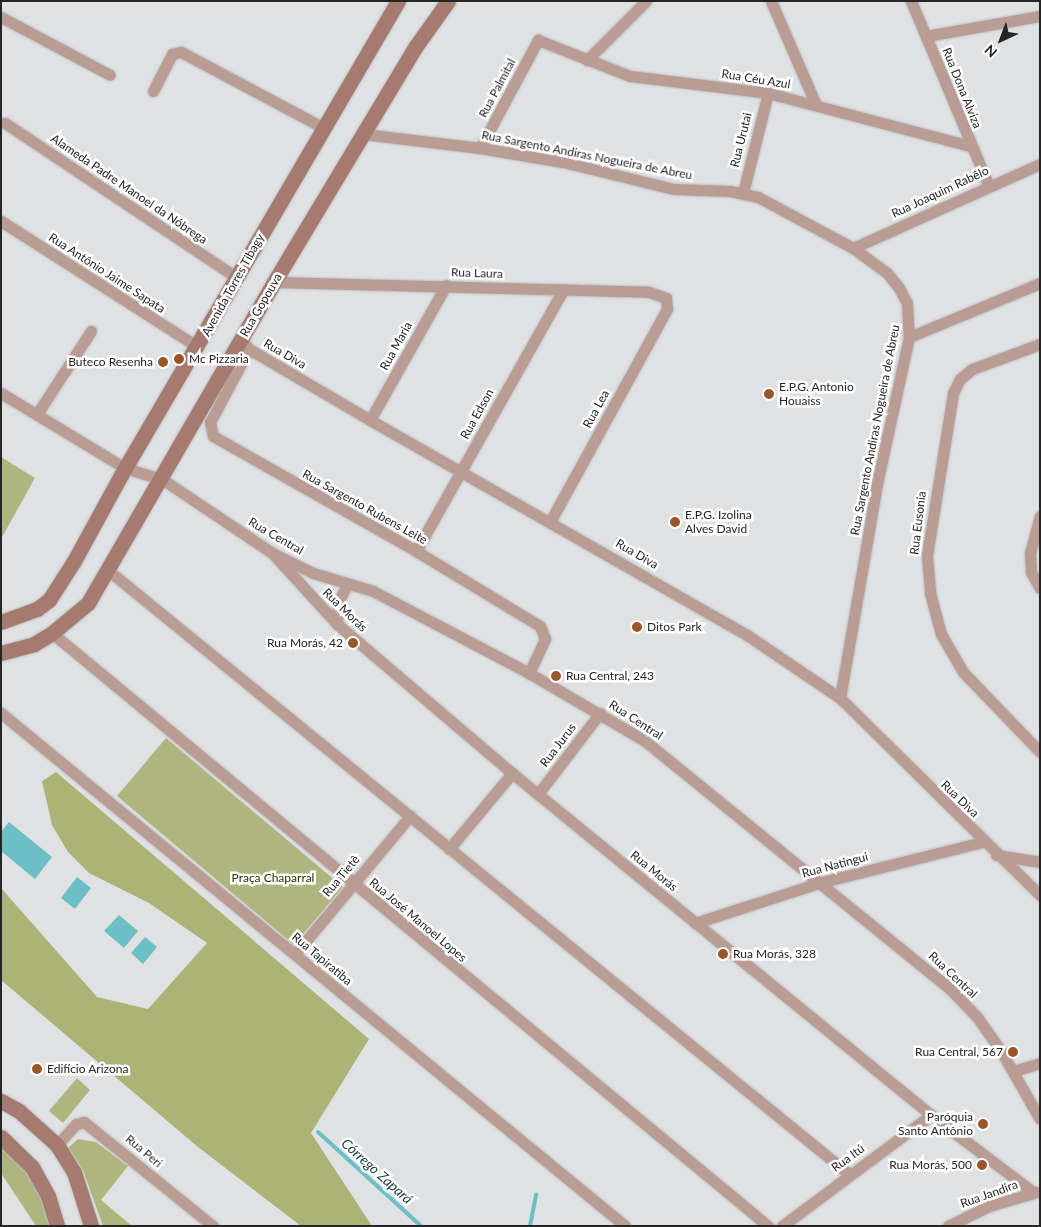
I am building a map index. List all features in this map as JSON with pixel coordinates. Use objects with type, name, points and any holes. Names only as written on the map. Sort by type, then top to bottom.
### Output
[{"type":"main road","name":"Rua Gopouva","points":[[1,653],[34,644],[52,633],[88,603],[109,572],[162,480],[245,344],[274,282],[416,46],[448,1]]},
{"type":"main road","name":"Avenida Torres Tibagy","points":[[1,622],[37,609],[49,600],[74,561],[125,468],[198,348],[395,2]]},
{"type":"main road","points":[[1,1100],[18,1111],[57,1145],[74,1172],[92,1226]]},
{"type":"main road","points":[[1,1137],[32,1167],[48,1196],[57,1226]]},
{"type":"street","points":[[587,60],[646,1]]},
{"type":"street","points":[[771,1],[816,105]]},
{"type":"street","name":"Rua Dona Alviza","points":[[911,1],[970,146],[988,184]]},
{"type":"street","points":[[926,36],[1040,16]]},
{"type":"street","points":[[1,17],[110,75]]},
{"type":"street","name":"Rua Céu Azul","points":[[538,40],[630,76],[768,94],[970,146]]},
{"type":"street","name":"Rua Palmital","points":[[480,148],[538,40]]},
{"type":"street","points":[[152,91],[172,54],[180,52],[324,128]]},
{"type":"street","name":"Rua Urutai","points":[[743,193],[768,94]]},
{"type":"street","name":"Alameda Padre Manoel da Nóbrega","points":[[5,123],[237,278]]},
{"type":"street","name":"Rua Sargento Andiras Nogueira de Abreu","points":[[363,134],[480,148],[563,162],[674,189],[743,193],[780,208],[853,248],[886,273],[899,288],[907,303],[909,337],[877,484],[840,698]]},
{"type":"street","name":"Rua Joaquim Rabêlo","points":[[853,248],[988,184],[1040,164]]},
{"type":"street","name":"Rua Antônio Jaime Sapata","points":[[1,221],[198,348]]},
{"type":"street","name":"Rua Laura","points":[[274,282],[446,285],[650,292],[666,298],[667,309]]},
{"type":"street","points":[[909,337],[1040,282]]},
{"type":"street","name":"Rua Maria","points":[[370,420],[446,285]]},
{"type":"street","name":"Rua Edson","points":[[416,551],[563,290]]},
{"type":"street","name":"Rua Lea","points":[[550,522],[667,309]]},
{"type":"street","points":[[37,414],[91,331]]},
{"type":"street","name":"Rua Diva","points":[[245,344],[370,420],[747,635],[840,698],[996,855],[1040,895]]},
{"type":"street","name":"Rua Sargento Rubens Leite","points":[[245,344],[210,422],[209,429],[213,436],[416,551],[540,626],[545,639],[529,674]]},
{"type":"street","name":"Rua Eusonia","points":[[1039,750],[963,672],[941,634],[930,593],[927,556],[952,403],[960,379],[972,369],[1040,344]]},
{"type":"street","name":"Rua Central","points":[[1,393],[125,468],[162,480],[272,553],[314,573],[373,591],[600,713],[645,741],[822,882],[951,990],[977,1017],[1014,1071],[1040,1118]]},
{"type":"street","points":[[1040,516],[1030,554],[1040,588]]},
{"type":"street","name":"Rua Morás","points":[[272,553],[337,624],[512,773],[931,1115],[1036,1192]]},
{"type":"street","points":[[109,572],[849,1174]]},
{"type":"street","points":[[337,624],[338,602],[348,584]]},
{"type":"street","name":"Rua José Manoel Lopes","points":[[52,633],[768,1226]]},
{"type":"street","name":"Rua Tapiratiba","points":[[1,713],[624,1226]]},
{"type":"street","name":"Rua Jurus","points":[[538,794],[600,713]]},
{"type":"street","points":[[448,848],[512,773]]},
{"type":"street","name":"Rua Tietê","points":[[295,954],[410,816]]},
{"type":"street","name":"Rua Natingui","points":[[695,923],[822,882],[983,842]]},
{"type":"street","points":[[996,855],[1040,862]]},
{"type":"street","points":[[1014,1071],[1040,1062]]},
{"type":"street","name":"Rua Itú","points":[[782,1226],[849,1174],[931,1115]]},
{"type":"street","name":"Rua Peri","points":[[57,1145],[76,1124],[84,1122],[213,1226]]},
{"type":"street","name":"Rua Jandira","points":[[955,1224],[1036,1192]]},
{"type":"green space","points":[[1,457],[35,478],[1,539]]},
{"type":"green space","name":"Praça Chaparral","points":[[166,738],[343,887],[294,945],[117,796]]},
{"type":"green space","points":[[56,772],[369,1039],[311,1133],[372,1226],[301,1226],[198,1147],[1,980],[1,888],[97,997],[148,1009],[207,943],[149,903],[89,873],[68,852],[52,825],[42,781]]},
{"type":"green space","points":[[77,1078],[90,1090],[63,1123],[49,1111]]},
{"type":"green space","points":[[78,1139],[96,1142],[128,1166],[101,1200],[132,1226],[103,1226],[83,1170],[68,1148]]},
{"type":"green space","points":[[1,1140],[17,1153],[55,1226],[36,1226],[1,1173]]},
{"type":"water","points":[[9,822],[52,857],[35,879],[1,851],[1,832]]},
{"type":"water","points":[[77,877],[91,888],[75,909],[61,898]]},
{"type":"water","points":[[119,915],[138,931],[124,948],[104,931]]},
{"type":"water","points":[[145,937],[157,947],[143,964],[131,953]]},
{"type":"waterway","name":"Córrego Zapará","points":[[318,1132],[421,1226]]},
{"type":"waterway","points":[[530,1226],[536,1195]]},
{"type":"place","name":"Mc Pizzaria","points":[[179,359]]},
{"type":"place","name":"Buteco Resenha","points":[[163,362]]},
{"type":"place","name":"E.P.G. Antonio Houaiss","points":[[769,394]]},
{"type":"place","name":"E.P.G. Izolina Alves David","points":[[675,522]]},
{"type":"place","name":"Ditos Park","points":[[637,627]]},
{"type":"place","name":"Rua Morás, 42","points":[[353,643]]},
{"type":"place","name":"Rua Central, 243","points":[[556,676]]},
{"type":"place","name":"Rua Morás, 328","points":[[723,954]]},
{"type":"place","name":"Rua Central, 567","points":[[1013,1052]]},
{"type":"place","name":"Edifício Arizona","points":[[37,1069]]},
{"type":"place","name":"Paróquia Santo Antônio","points":[[983,1124]]},
{"type":"place","name":"Rua Morás, 500","points":[[982,1165]]}]
